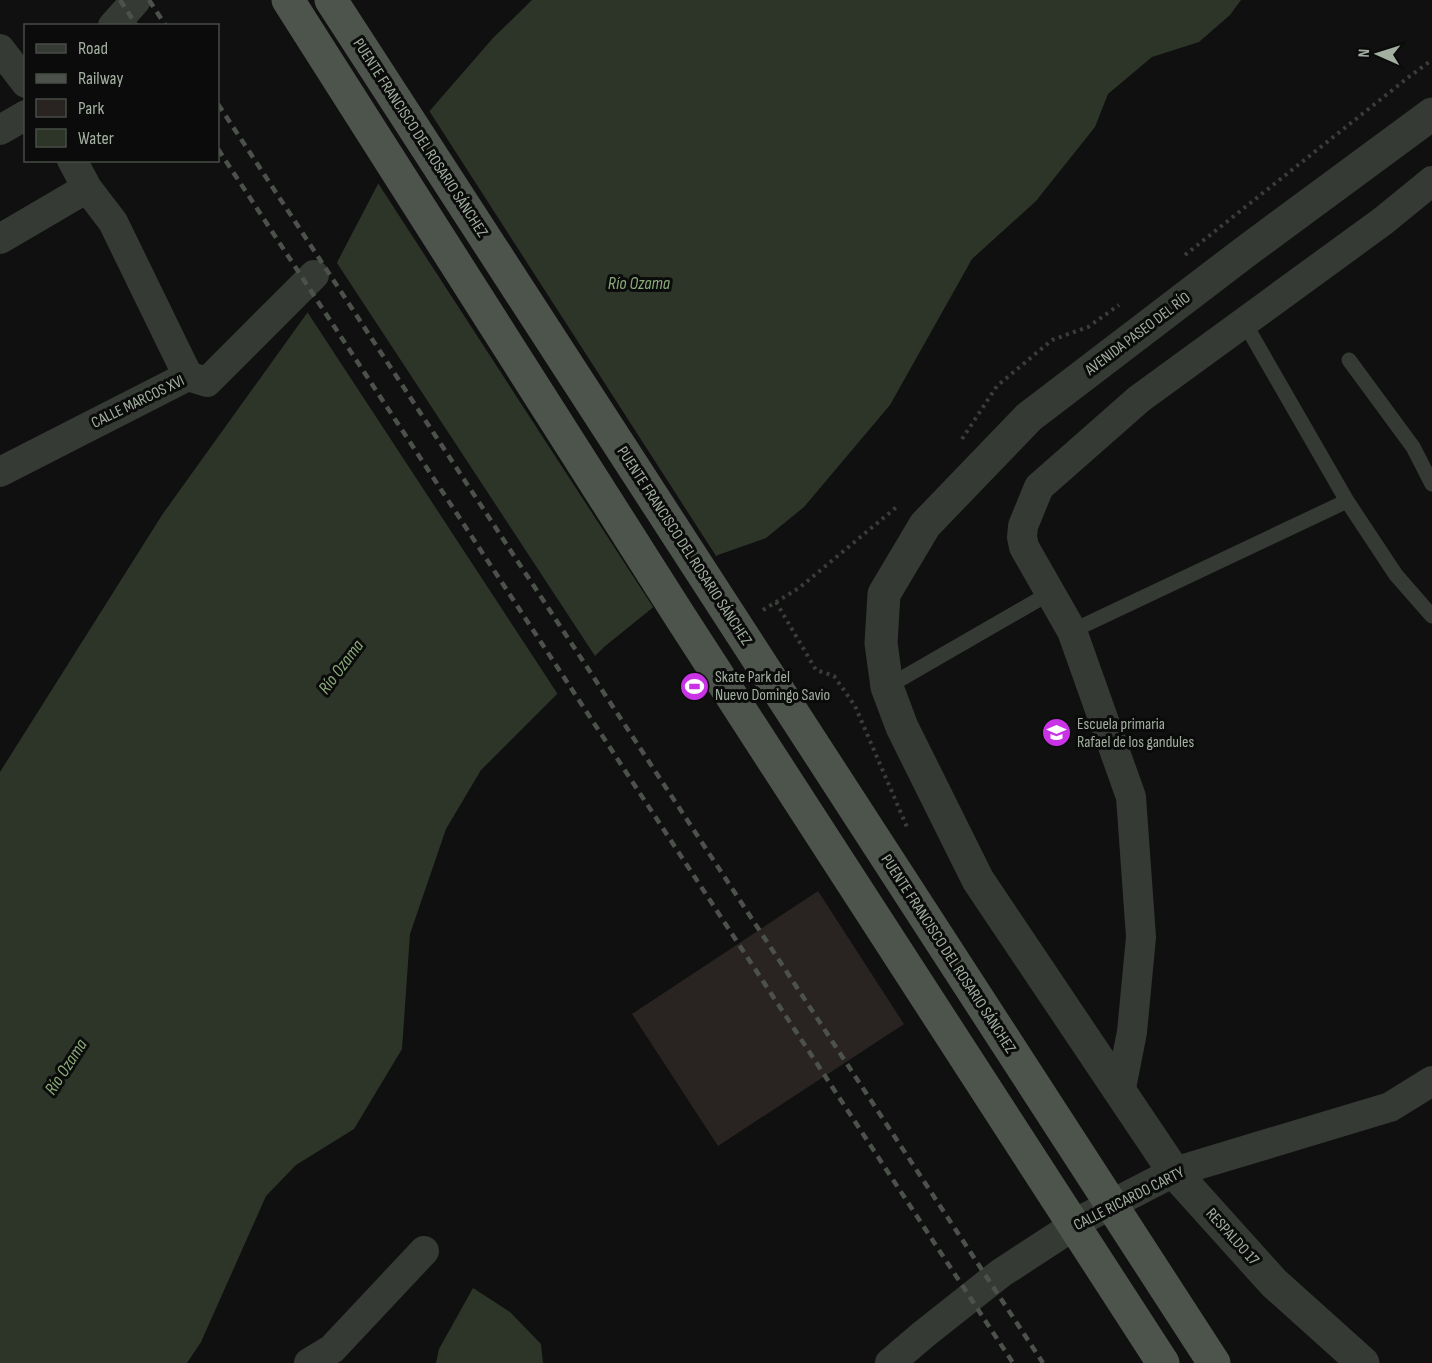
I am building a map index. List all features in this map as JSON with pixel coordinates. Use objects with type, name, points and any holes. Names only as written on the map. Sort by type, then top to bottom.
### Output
[{"type":"main road","points":[[288,0],[681,618],[1163,1363]]},
{"type":"main road","name":"PUENTE FRANCISCO DEL ROSARIO SÁNCHEZ","points":[[331,0],[1214,1363]]},
{"type":"street","points":[[115,24],[136,0]]},
{"type":"street","points":[[0,49],[24,80]]},
{"type":"street","name":"AVENIDA PASEO DEL RÍO","points":[[884,594],[925,525],[1029,417],[1249,249],[1432,114]]},
{"type":"street","points":[[0,130],[24,116]]},
{"type":"street","points":[[73,162],[87,188],[113,222],[188,376]]},
{"type":"street","points":[[1120,1093],[1131,1032],[1141,937],[1131,797],[1072,631],[1024,547],[1023,526],[1039,487],[1139,399],[1383,221],[1432,181]]},
{"type":"street","points":[[0,239],[87,188]]},
{"type":"street","name":"CALLE MARCOS XVI","points":[[0,472],[188,376],[207,382],[314,275]]},
{"type":"street","name":"RESPALDO 17","points":[[884,594],[881,643],[887,687],[902,727],[978,880],[1174,1172],[1274,1283],[1363,1363]]},
{"type":"street","name":"CALLE RICARDO CARTY","points":[[890,1363],[1001,1273],[1087,1217],[1174,1172],[1390,1107],[1432,1082]]},
{"type":"street","points":[[309,1363],[332,1349],[424,1251]]},
{"type":"lane","points":[[1244,322],[1347,501],[1396,575],[1432,616]]},
{"type":"lane","points":[[1349,360],[1413,447],[1432,484]]},
{"type":"lane","points":[[1072,631],[1347,501]]},
{"type":"lane","points":[[887,687],[1050,594]]},
{"type":"green space","points":[[818,891],[904,1024],[718,1146],[632,1014]]},
{"type":"water","name":"Río Ozama","points":[[532,0],[1241,0],[1230,15],[1199,42],[1152,57],[1108,94],[1095,127],[1036,201],[972,259],[890,405],[804,507],[766,538],[718,555],[604,647],[481,770],[446,829],[410,934],[402,1049],[354,1129],[296,1165],[266,1196],[201,1342],[187,1363],[0,1363],[0,772],[162,515],[320,295],[378,184],[414,129],[493,38]]},
{"type":"water","points":[[473,1288],[510,1312],[541,1344],[543,1363],[436,1363],[439,1349]]},
{"type":"pier","points":[[428,109],[718,559],[655,610],[376,180],[412,127]]},
{"type":"pier","points":[[335,260],[597,659],[559,696],[306,310],[318,294]]},
{"type":"railway","points":[[120,0],[136,24]]},
{"type":"railway","points":[[149,0],[165,24]]},
{"type":"railway","points":[[219,106],[1043,1363]]},
{"type":"railway","points":[[219,151],[1013,1363]]},
{"type":"place","name":"Skate Park del Nuevo Domingo Savio","points":[[694,686]]},
{"type":"place","name":"Escuela primaria Rafael de los gandules","points":[[1056,733]]}]
